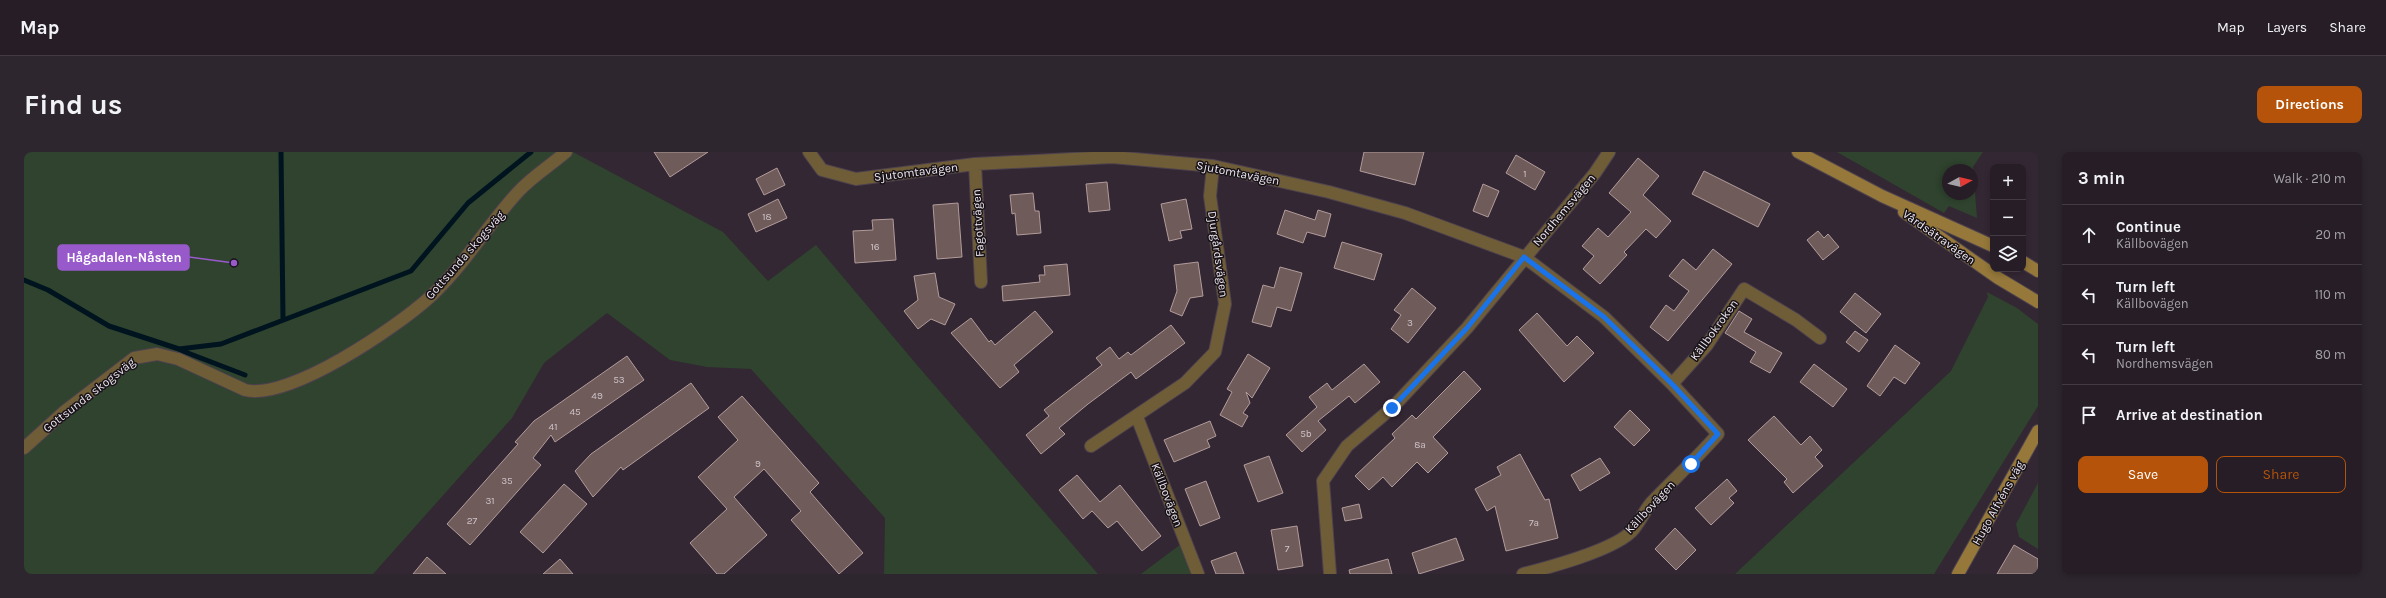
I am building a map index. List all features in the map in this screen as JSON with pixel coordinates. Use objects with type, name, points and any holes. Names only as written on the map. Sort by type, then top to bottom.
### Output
[{"type":"street","name":"Gottsunda skogsväg","points":[[24,448],[65,411],[134,358],[157,354],[178,359],[245,390],[256,393],[287,386],[337,361],[398,323],[430,297],[485,235],[520,190],[566,152]]},
{"type":"street","name":"Sjutomtavägen","points":[[809,152],[822,170],[856,179],[975,164],[1112,157],[1213,166],[1330,192],[1405,213],[1524,257]]},
{"type":"street","name":"Nordhemsvägen","points":[[1330,574],[1323,481],[1347,446],[1392,408],[1462,334],[1524,257],[1595,173],[1609,152]]},
{"type":"street","name":"Vårdsätravägen","points":[[1798,152],[1814,156],[1882,196],[1998,278],[2038,302]]},
{"type":"street","name":"Fagottvägen","points":[[975,164],[981,282]]},
{"type":"street","name":"Djurgårdsvägen","points":[[1091,446],[1137,417],[1185,383],[1214,352],[1225,304],[1210,196],[1213,166]]},
{"type":"street","name":"Vårdsätravägen","points":[[1882,196],[1990,245]]},
{"type":"street","name":"Källbovägen","points":[[1523,574],[1558,565],[1602,548],[1630,532],[1651,503],[1691,464],[1718,434],[1672,384],[1604,317],[1524,257]]},
{"type":"street","points":[[2026,264],[2038,271]]},
{"type":"street","name":"Källbokroken","points":[[1672,384],[1707,345],[1744,289],[1796,320],[1820,338]]},
{"type":"street","name":"Källbovägen","points":[[1137,417],[1198,574]]},
{"type":"street","name":"Hugo Alfvéns väg","points":[[1958,574],[2038,431]]},
{"type":"green space","points":[[24,152],[573,152],[723,232],[768,281],[816,245],[917,365],[1098,574],[884,574],[885,518],[751,369],[707,367],[670,360],[607,313],[544,363],[512,418],[373,574],[24,574]]},
{"type":"green space","points":[[1837,152],[1983,152],[1975,164],[1942,164],[1942,200],[1976,200],[1977,218],[1949,206],[1944,213]]},
{"type":"green space","points":[[1987,292],[2017,308],[2038,324],[2038,406],[1934,574],[1735,574],[1951,371],[1988,297]]},
{"type":"green space","points":[[2038,483],[2038,549],[2019,537],[2016,524]]},
{"type":"green space","points":[[1185,541],[1198,574],[1141,574]]},
{"type":"building","points":[[654,152],[708,152],[670,177]]},
{"type":"building","points":[[1364,152],[1424,152],[1415,185],[1360,171]]},
{"type":"building","points":[[1516,155],[1545,172],[1535,190],[1506,173]]},
{"type":"building","points":[[1638,158],[1659,176],[1643,195],[1671,221],[1656,238],[1646,229],[1624,252],[1627,255],[1600,284],[1583,269],[1594,256],[1582,246],[1598,228],[1608,237],[1631,212],[1609,193]]},
{"type":"building","points":[[777,168],[785,185],[764,195],[756,179]]},
{"type":"building","points":[[1704,171],[1770,204],[1758,227],[1692,194]]},
{"type":"building","points":[[1107,182],[1110,210],[1089,212],[1086,184]]},
{"type":"building","points":[[1483,184],[1499,191],[1488,217],[1473,211]]},
{"type":"building","points":[[1033,193],[1035,211],[1039,211],[1041,233],[1017,235],[1015,213],[1012,214],[1010,195]]},
{"type":"building","points":[[778,199],[787,218],[756,232],[748,214]]},
{"type":"building","points":[[1186,199],[1192,229],[1180,231],[1182,238],[1169,241],[1161,204]]},
{"type":"building","points":[[958,203],[962,257],[937,259],[933,205]]},
{"type":"building","points":[[1285,210],[1315,220],[1318,210],[1331,214],[1325,237],[1307,232],[1303,243],[1277,234]]},
{"type":"building","points":[[893,219],[896,260],[855,263],[853,231],[873,230],[872,220]]},
{"type":"building","points":[[1818,231],[1824,238],[1828,234],[1839,247],[1823,260],[1807,240]]},
{"type":"building","points":[[1342,242],[1382,254],[1374,280],[1334,268]]},
{"type":"building","points":[[1713,249],[1732,264],[1668,341],[1650,327],[1666,305],[1674,311],[1689,291],[1669,276],[1683,259],[1696,270]]},
{"type":"building","points":[[1198,262],[1203,296],[1190,298],[1182,316],[1170,311],[1177,291],[1174,265]]},
{"type":"building","points":[[1067,264],[1070,295],[1003,301],[1002,286],[1040,282],[1039,275],[1045,275],[1044,266]]},
{"type":"building","points":[[1280,267],[1302,273],[1291,311],[1277,307],[1271,327],[1252,322],[1263,285],[1274,288]]},
{"type":"building","points":[[935,273],[939,297],[955,304],[945,325],[931,319],[918,329],[904,311],[918,300],[914,276]]},
{"type":"building","points":[[1412,288],[1436,308],[1408,343],[1391,329],[1401,315],[1394,310]]},
{"type":"building","points":[[1855,293],[1881,314],[1866,333],[1840,312]]},
{"type":"building","points":[[1035,311],[1053,332],[1014,365],[1019,372],[1000,388],[951,333],[971,318],[989,342],[991,340],[995,345]]},
{"type":"building","points":[[1739,311],[1752,319],[1744,332],[1782,353],[1770,373],[1750,362],[1756,352],[1725,333]]},
{"type":"building","points":[[1537,313],[1567,346],[1577,336],[1594,353],[1564,382],[1519,330]]},
{"type":"building","points":[[1171,325],[1185,343],[1136,379],[1131,372],[1088,404],[1059,428],[1065,434],[1041,454],[1026,435],[1049,416],[1044,410],[1102,365],[1096,358],[1110,347],[1119,359],[1128,352],[1131,355]]},
{"type":"building","points":[[1855,331],[1868,340],[1859,352],[1846,342]]},
{"type":"building","points":[[1895,345],[1920,363],[1905,384],[1894,377],[1880,396],[1867,386]]},
{"type":"building","points":[[1248,354],[1270,368],[1252,398],[1246,392],[1250,403],[1243,413],[1248,416],[1242,427],[1220,415],[1232,392],[1227,389]]},
{"type":"building","points":[[627,356],[644,380],[555,442],[551,435],[533,458],[541,465],[470,545],[447,524],[518,444],[515,442],[534,421]]},
{"type":"building","points":[[1364,364],[1380,382],[1355,403],[1349,396],[1318,421],[1326,430],[1302,452],[1286,435],[1317,407],[1309,397],[1327,383],[1332,390]]},
{"type":"building","points":[[1814,364],[1847,389],[1833,407],[1800,382]]},
{"type":"building","points":[[1464,371],[1481,389],[1433,437],[1448,453],[1428,473],[1417,462],[1392,487],[1383,477],[1369,490],[1355,476],[1395,438],[1392,434],[1412,415],[1416,419]]},
{"type":"building","points":[[691,383],[709,408],[623,470],[621,467],[593,497],[575,471],[591,454]]},
{"type":"building","points":[[742,396],[819,483],[810,492],[863,553],[839,574],[791,520],[801,511],[764,469],[734,497],[767,535],[724,574],[717,574],[690,543],[727,509],[698,477],[738,440],[718,417]]},
{"type":"building","points":[[1630,410],[1650,430],[1634,446],[1614,427]]},
{"type":"building","points":[[1774,416],[1801,445],[1810,436],[1822,450],[1815,457],[1823,466],[1793,493],[1784,482],[1787,479],[1748,440]]},
{"type":"building","points":[[1210,421],[1216,436],[1207,440],[1210,447],[1174,462],[1164,440]]},
{"type":"building","points":[[1520,454],[1545,500],[1549,499],[1558,538],[1506,551],[1495,506],[1487,511],[1475,489],[1501,475],[1497,467]]},
{"type":"building","points":[[1269,456],[1283,493],[1258,502],[1244,465]]},
{"type":"building","points":[[1600,458],[1610,473],[1580,491],[1571,475]]},
{"type":"building","points":[[1077,475],[1100,502],[1120,485],[1161,536],[1142,551],[1117,521],[1108,528],[1092,511],[1083,519],[1059,490]]},
{"type":"building","points":[[1727,479],[1737,491],[1729,498],[1734,503],[1711,525],[1695,508]]},
{"type":"building","points":[[1206,481],[1220,518],[1200,526],[1185,489]]},
{"type":"building","points":[[564,484],[587,504],[543,553],[520,532]]},
{"type":"building","points":[[1359,504],[1362,518],[1345,521],[1342,508]]},
{"type":"building","points":[[1297,526],[1303,566],[1278,570],[1271,530]]},
{"type":"building","points":[[1675,528],[1696,550],[1676,570],[1655,549]]},
{"type":"building","points":[[1456,538],[1464,560],[1419,574],[1412,553]]},
{"type":"building","points":[[2014,545],[2038,559],[2038,574],[1997,574]]},
{"type":"building","points":[[1236,552],[1244,574],[1216,574],[1211,561]]},
{"type":"building","points":[[427,557],[446,574],[413,574]]},
{"type":"building","points":[[560,559],[573,574],[543,574]]},
{"type":"building","points":[[1388,559],[1392,574],[1350,574],[1349,570]]},
{"type":"waterway","points":[[281,152],[283,320]]},
{"type":"waterway","points":[[24,280],[48,290],[109,326],[179,349],[221,344],[411,271],[468,203],[531,152]]},
{"type":"waterway","points":[[180,350],[245,375]]},
{"type":"place","name":"Hågadalen-Nåsten","points":[[234,263]]},
{"type":"route","points":[[1392,408],[1467,328],[1524,257],[1604,317],[1672,384],[1718,434],[1691,464]]}]
